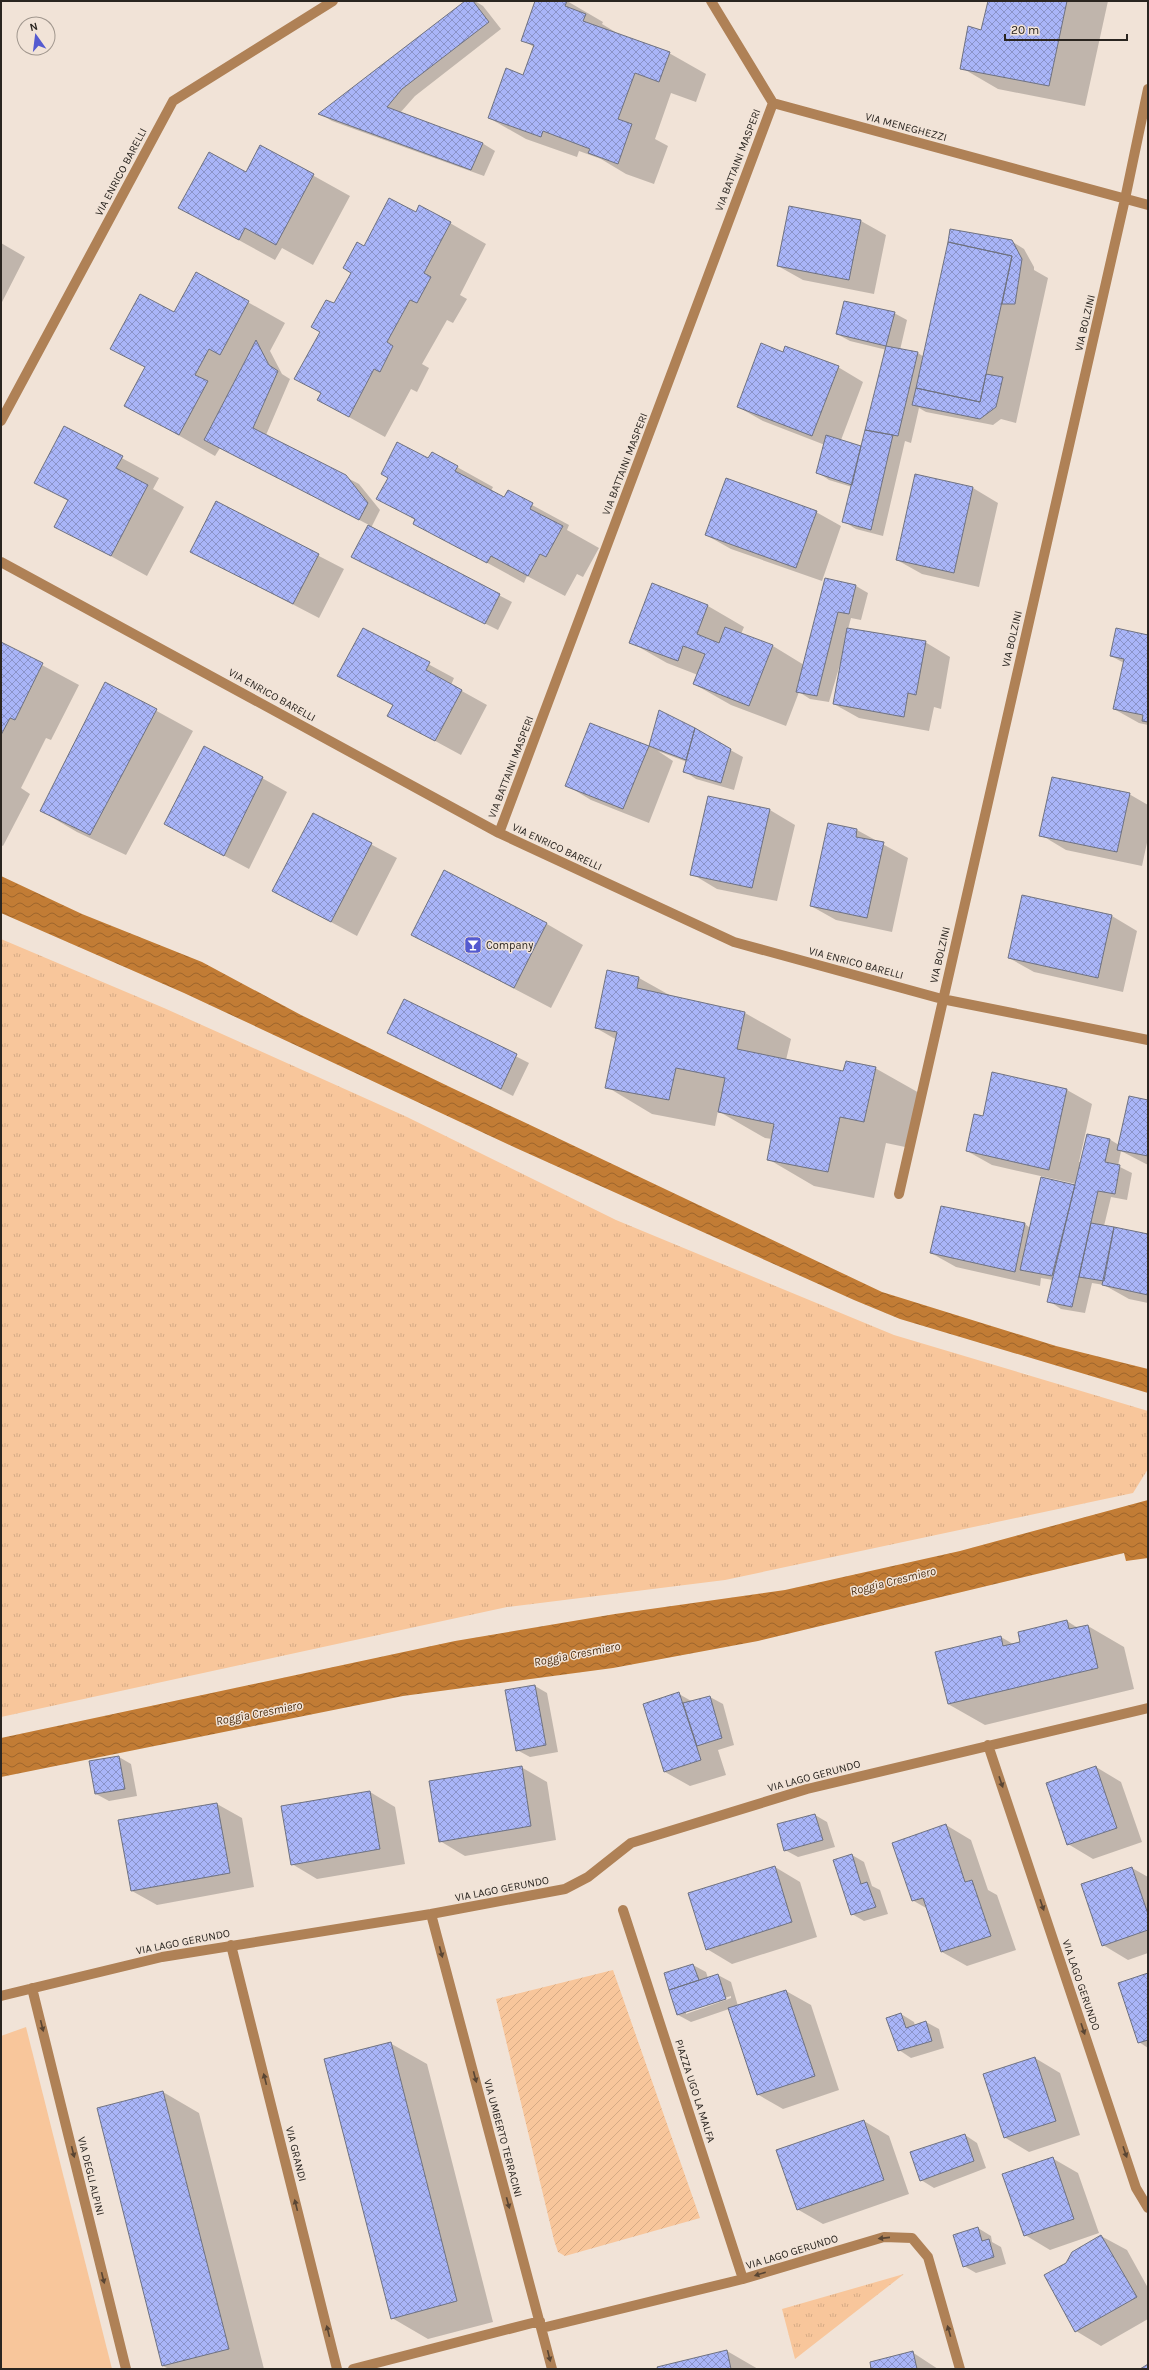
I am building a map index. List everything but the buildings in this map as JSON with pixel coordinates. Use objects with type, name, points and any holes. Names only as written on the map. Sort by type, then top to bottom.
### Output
[{"type":"street","name":"VIA ENRICO BARELLI","points":[[1,421],[172,101],[333,1]]},
{"type":"street","points":[[711,1],[773,103]]},
{"type":"street","name":"VIA BOLZINI","points":[[898,1194],[1125,199],[1148,89]]},
{"type":"street","name":"VIA MENEGHEZZI","points":[[773,103],[1148,205]]},
{"type":"street","name":"VIA BATTAINI MASPERI","points":[[499,833],[773,103]]},
{"type":"street","name":"VIA ENRICO BARELLI","points":[[1,562],[499,833],[734,942],[942,999],[1148,1040]]},
{"type":"street","name":"VIA LAGO GERUNDO","points":[[1,1996],[162,1957],[431,1914],[565,1889],[588,1877],[631,1843],[807,1789],[1148,1708]]},
{"type":"street","name":"VIA LAGO GERUNDO","points":[[988,1745],[1136,2188],[1148,2208]]},
{"type":"street","name":"PIAZZA UGO LA MALFA","points":[[623,1910],[743,2279]]},
{"type":"street","name":"VIA UMBERTO TERRACINI","points":[[431,1914],[552,2369]]},
{"type":"street","name":"VIA GRANDI","points":[[231,1945],[337,2369]]},
{"type":"street","name":"VIA DEGLI ALPINI","points":[[32,1988],[126,2369]]},
{"type":"street","name":"VIA LAGO GERUNDO","points":[[353,2369],[743,2279],[884,2237],[912,2238],[928,2256],[960,2369]]},
{"type":"green space","points":[[1,939],[164,1008],[407,1117],[616,1220],[894,1335],[1148,1411],[1148,1469],[1133,1493],[725,1580],[507,1607],[1,1717]]},
{"type":"green space","points":[[613,1970],[700,2218],[565,2256],[558,2252],[554,2240],[496,1999]]},
{"type":"green space","points":[[26,2027],[112,2369],[1,2369],[1,2036]]},
{"type":"green space","points":[[904,2274],[795,2359],[782,2309]]},
{"type":"water","points":[[1,876],[82,914],[202,962],[301,1015],[882,1292],[1056,1346],[1148,1369],[1148,1393],[900,1319],[854,1300],[516,1148],[184,993],[1,913]]},
{"type":"water","name":"Roggia Cresmiero","points":[[1148,1500],[1148,1558],[1126,1561],[1124,1553],[758,1641],[613,1668],[403,1696],[1,1777],[1,1738],[455,1641],[615,1614],[785,1590],[960,1551]]},
{"type":"place","name":"Company","points":[[473,945]]}]
